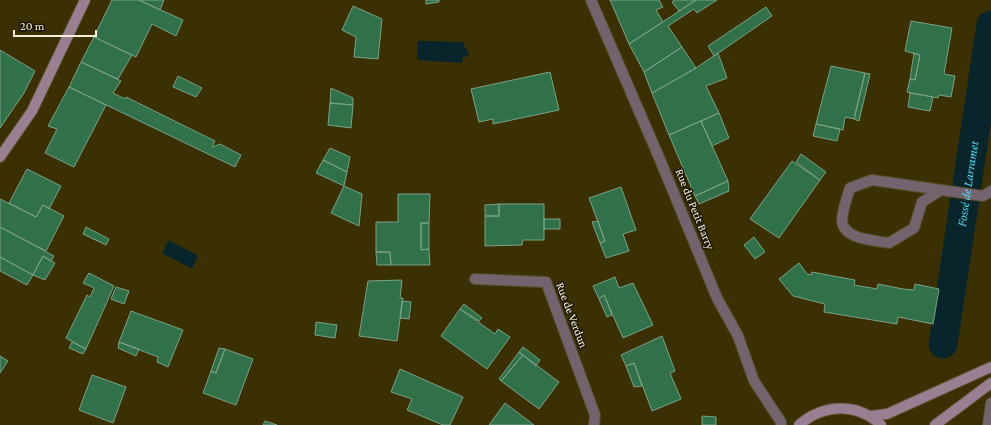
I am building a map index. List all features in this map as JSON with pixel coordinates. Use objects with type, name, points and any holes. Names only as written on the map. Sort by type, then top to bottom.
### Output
[{"type":"street","points":[[0,157],[32,111],[85,0]]},
{"type":"street","name":"Rue du Petit Barry","points":[[591,0],[658,155],[717,298],[738,336],[754,381],[781,422],[781,425]]},
{"type":"street","points":[[941,190],[922,202],[914,228],[889,243],[854,236],[845,229],[842,219],[850,188],[872,180],[983,196],[991,191]]},
{"type":"street","name":"Rue de Verdun","points":[[475,279],[546,282],[595,416],[594,425]]},
{"type":"street","points":[[870,416],[887,414],[991,368]]},
{"type":"street","points":[[935,425],[991,383]]},
{"type":"street","points":[[988,425],[991,403]]},
{"type":"street","points":[[799,425],[816,413],[828,409],[840,408],[856,410],[870,416],[881,425]]},
{"type":"water","points":[[418,41],[463,42],[469,53],[468,56],[462,58],[463,63],[417,60]]},
{"type":"water","points":[[169,240],[198,256],[192,269],[162,253]]},
{"type":"building","points":[[112,0],[139,0],[183,20],[176,36],[152,24],[136,57],[94,37]]},
{"type":"building","points":[[139,0],[164,0],[160,10]]},
{"type":"building","points":[[426,0],[439,0],[439,2],[426,4]]},
{"type":"building","points":[[610,0],[659,0],[663,7],[656,10],[663,22],[629,44]]},
{"type":"building","points":[[674,0],[696,0],[679,11],[672,2]]},
{"type":"building","points":[[696,0],[717,0],[697,13],[694,9],[668,26],[682,47],[644,72],[629,44]]},
{"type":"building","points":[[353,6],[382,19],[378,59],[354,57],[356,37],[342,30]]},
{"type":"building","points":[[766,7],[772,16],[714,56],[708,46]]},
{"type":"building","points":[[911,21],[952,28],[944,74],[955,76],[951,97],[939,95],[938,98],[907,92],[910,79],[915,80],[920,55],[905,51]]},
{"type":"building","points":[[94,37],[132,55],[118,79],[81,62]]},
{"type":"building","points":[[682,47],[696,68],[652,93],[644,72]]},
{"type":"building","points":[[0,50],[35,71],[24,93],[0,128]]},
{"type":"building","points":[[718,53],[727,78],[706,86],[719,113],[669,135],[652,93],[696,68]]},
{"type":"building","points":[[914,53],[920,55],[915,80],[910,79]]},
{"type":"building","points":[[81,62],[121,81],[113,93],[125,99],[126,97],[215,141],[212,147],[220,144],[241,155],[235,167],[69,87]]},
{"type":"building","points":[[831,66],[865,73],[854,119],[845,117],[843,130],[816,124]]},
{"type":"building","points":[[550,72],[559,110],[493,124],[493,119],[479,122],[471,89]]},
{"type":"building","points":[[865,73],[870,74],[859,121],[854,119]]},
{"type":"building","points":[[178,76],[202,88],[196,97],[173,87]]},
{"type":"building","points":[[69,87],[106,105],[74,167],[45,153],[57,129],[48,126]]},
{"type":"building","points":[[331,88],[353,98],[353,105],[330,103]]},
{"type":"building","points":[[910,93],[933,97],[930,111],[908,107]]},
{"type":"building","points":[[330,103],[353,105],[351,128],[328,125]]},
{"type":"building","points":[[719,113],[729,138],[712,146],[701,121]]},
{"type":"building","points":[[701,121],[728,181],[695,196],[669,135]]},
{"type":"building","points":[[816,124],[840,129],[837,141],[813,136]]},
{"type":"building","points":[[330,148],[350,157],[347,172],[323,160]]},
{"type":"building","points":[[801,154],[826,172],[820,180],[796,162]]},
{"type":"building","points":[[323,160],[347,172],[344,186],[316,173]]},
{"type":"building","points":[[792,161],[820,180],[779,238],[750,219]]},
{"type":"building","points":[[27,169],[61,186],[49,209],[43,205],[36,217],[9,203]]},
{"type":"building","points":[[728,181],[729,191],[699,204],[695,196]]},
{"type":"building","points":[[344,186],[362,194],[359,226],[331,213]]},
{"type":"building","points":[[621,187],[636,230],[623,234],[629,251],[606,258],[600,243],[605,241],[589,198]]},
{"type":"building","points":[[398,194],[430,194],[429,223],[421,223],[421,250],[429,249],[430,265],[391,265],[390,252],[376,252],[376,222],[398,222]]},
{"type":"building","points":[[0,199],[36,217],[43,205],[64,216],[46,251],[0,227]]},
{"type":"building","points":[[499,204],[499,216],[485,216],[485,205]]},
{"type":"building","points":[[499,204],[544,204],[544,240],[523,240],[522,245],[485,246],[485,216],[499,216]]},
{"type":"building","points":[[544,219],[560,219],[560,229],[544,229]]},
{"type":"building","points":[[598,221],[605,241],[600,243],[592,222]]},
{"type":"building","points":[[421,223],[429,223],[429,249],[421,250]]},
{"type":"building","points":[[0,227],[54,256],[51,261],[43,256],[33,275],[0,257]]},
{"type":"building","points":[[86,227],[109,239],[106,245],[83,234]]},
{"type":"building","points":[[754,237],[765,252],[755,259],[744,245]]},
{"type":"building","points":[[376,252],[390,252],[391,265],[377,265]]},
{"type":"building","points":[[43,256],[55,263],[45,280],[33,275]]},
{"type":"building","points":[[0,257],[33,275],[27,285],[0,271]]},
{"type":"building","points":[[799,263],[807,274],[811,275],[812,272],[855,280],[854,285],[877,289],[878,284],[914,290],[915,284],[939,289],[933,324],[898,317],[897,324],[824,312],[825,304],[793,296],[779,279]]},
{"type":"building","points":[[89,273],[114,286],[86,349],[66,338],[87,295],[90,297],[94,288],[83,283]]},
{"type":"building","points":[[615,277],[619,288],[633,283],[653,325],[623,338],[604,295],[599,299],[593,286]]},
{"type":"building","points":[[402,280],[400,298],[403,298],[397,341],[359,336],[368,281]]},
{"type":"building","points":[[116,287],[129,291],[124,304],[111,299]]},
{"type":"building","points":[[604,295],[612,315],[607,317],[599,299]]},
{"type":"building","points":[[402,301],[411,302],[409,319],[400,318]]},
{"type":"building","points":[[464,304],[482,318],[479,321],[460,309]]},
{"type":"building","points":[[460,309],[495,334],[498,329],[510,337],[487,369],[441,336]]},
{"type":"building","points":[[131,311],[183,330],[168,367],[157,362],[158,357],[119,342]]},
{"type":"building","points":[[316,322],[337,325],[335,338],[315,335]]},
{"type":"building","points":[[662,336],[675,371],[670,373],[681,399],[652,411],[634,363],[626,366],[621,355]]},
{"type":"building","points":[[72,342],[86,349],[83,354],[69,348]]},
{"type":"building","points":[[119,342],[139,349],[136,356],[118,348]]},
{"type":"building","points":[[523,347],[540,360],[536,366],[519,352]]},
{"type":"building","points":[[219,348],[225,349],[216,373],[211,371]]},
{"type":"building","points":[[225,349],[253,359],[236,405],[203,393],[211,371],[216,373]]},
{"type":"building","points":[[519,352],[523,355],[501,381],[499,379]]},
{"type":"building","points":[[523,355],[559,382],[539,409],[501,381]]},
{"type":"building","points":[[0,356],[8,361],[0,373]]},
{"type":"building","points":[[634,363],[642,386],[634,387],[626,366]]},
{"type":"building","points":[[400,369],[463,397],[450,425],[443,425],[407,410],[412,399],[391,392]]},
{"type":"building","points":[[92,375],[126,387],[113,423],[79,410]]},
{"type":"building","points":[[505,403],[534,425],[489,425]]},
{"type":"building","points":[[702,416],[716,417],[716,425],[702,425]]},
{"type":"building","points":[[265,421],[277,425],[263,425]]},
{"type":"waterway","name":"Fossé de Larramet","points":[[943,344],[991,25]]}]
